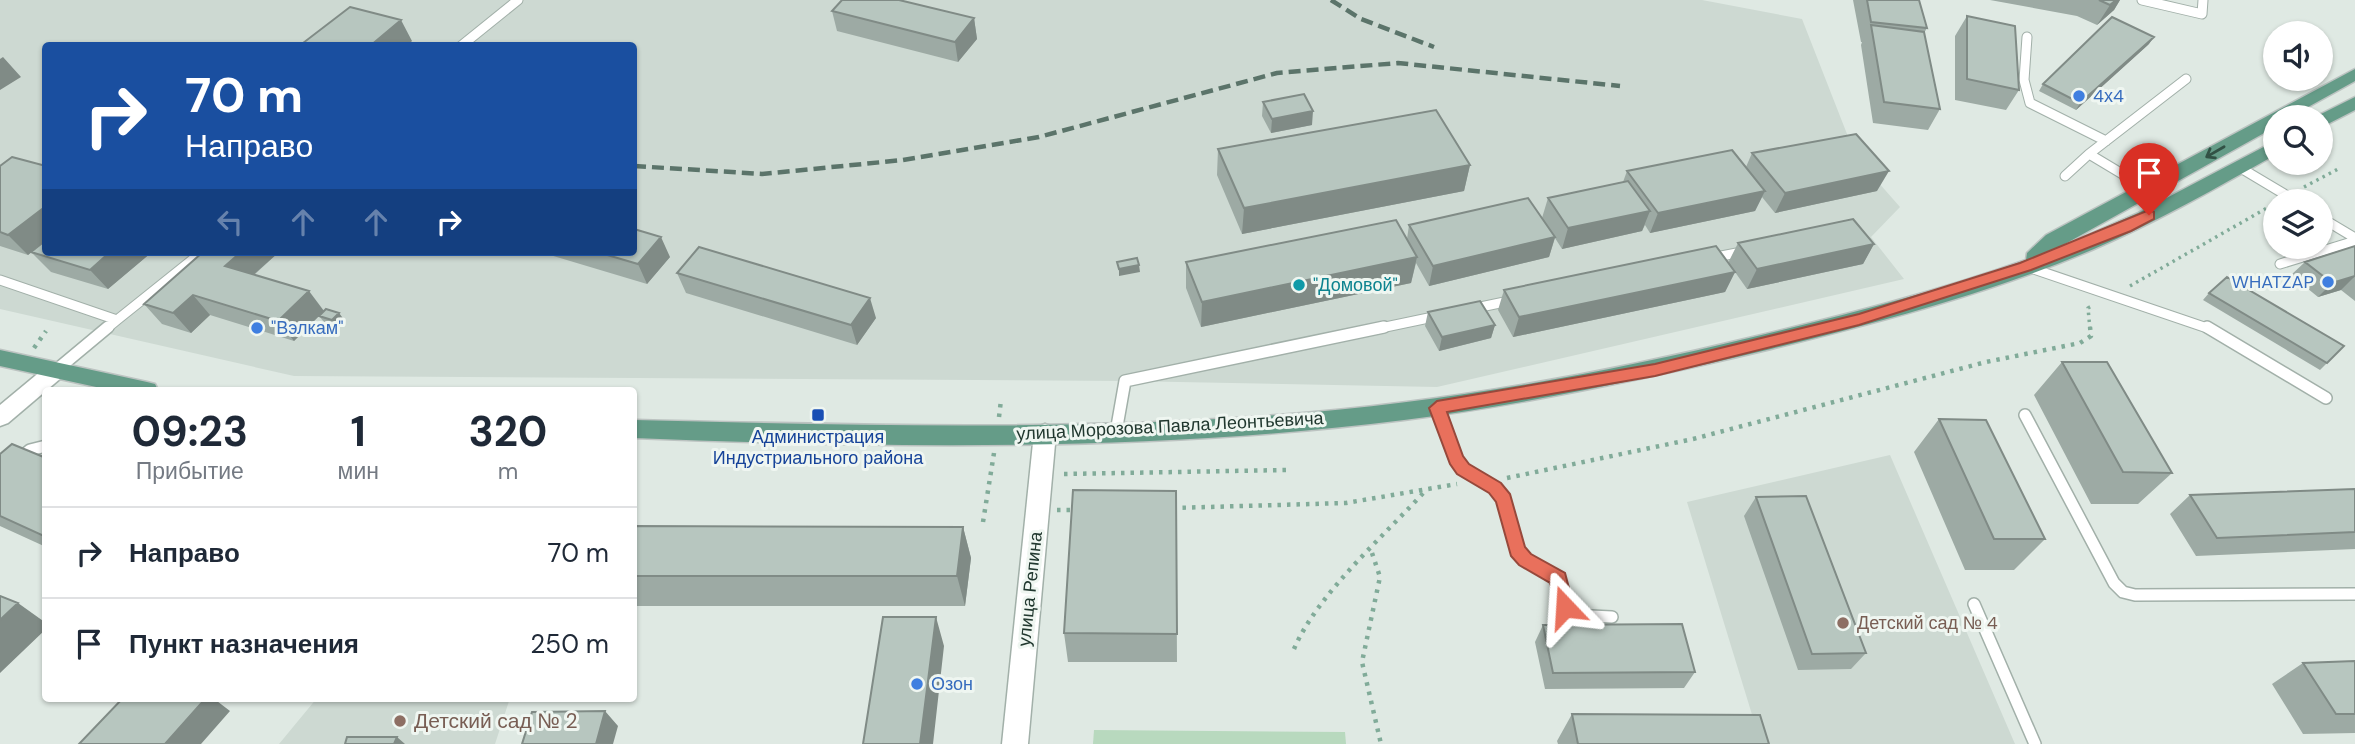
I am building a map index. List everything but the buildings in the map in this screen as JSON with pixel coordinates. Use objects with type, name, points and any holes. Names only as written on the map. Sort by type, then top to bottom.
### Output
[{"type":"main road","name":"улица Морозова Павла Леонтьевича","points":[[2299,105],[2355,74]]},
{"type":"main road","points":[[2333,115],[2355,103]]},
{"type":"main road","name":"улица Морозова Павла Леонтьевича","points":[[2025,267],[2053,240],[2149,190],[2263,125]]},
{"type":"main road","name":"улица Морозова Павла Леонтьевича","points":[[637,429],[996,434],[1116,432],[1281,424],[1437,408],[1655,370],[1859,320],[2025,267],[2126,227],[2263,154]]},
{"type":"main road","points":[[0,358],[132,387]]},
{"type":"street","points":[[0,417],[54,372]]},
{"type":"street","name":"улица Репина","points":[[1015,744],[1045,433]]},
{"type":"lane","points":[[466,42],[518,0]]},
{"type":"lane","points":[[2141,0],[2202,14],[2203,0]]},
{"type":"lane","points":[[2027,37],[2024,80],[2029,103],[2106,141]]},
{"type":"lane","points":[[2066,176],[2089,154],[2186,79]]},
{"type":"lane","points":[[2089,154],[2149,190]]},
{"type":"lane","points":[[2239,167],[2275,189]]},
{"type":"lane","points":[[2333,225],[2355,239]]},
{"type":"lane","points":[[2280,264],[2355,239]]},
{"type":"lane","points":[[1699,261],[1754,249]]},
{"type":"lane","points":[[54,372],[197,256]]},
{"type":"lane","points":[[2025,267],[2109,297],[2210,328],[2326,398]]},
{"type":"lane","points":[[0,280],[117,320]]},
{"type":"lane","points":[[1116,432],[1125,381],[1521,298]]},
{"type":"lane","points":[[1437,408],[1455,459],[1479,481],[1495,488],[1504,499],[1517,550],[1525,560],[1558,579],[1570,615],[1612,617]]},
{"type":"lane","points":[[2025,415],[2114,583],[2123,592],[2135,596],[2355,594]]},
{"type":"lane","points":[[9,464],[30,450],[42,447]]},
{"type":"lane","points":[[1974,604],[2035,744]]},
{"type":"path","points":[[2307,189],[2340,167]]},
{"type":"path","points":[[1161,508],[1346,503],[1611,458],[1986,362],[2080,344],[2091,336],[2088,308],[2263,210]]},
{"type":"path","points":[[983,522],[1000,400]]},
{"type":"path","points":[[1042,475],[1287,470]]},
{"type":"path","points":[[1294,649],[1303,628],[1321,604],[1372,552],[1428,488]]},
{"type":"path","points":[[1038,510],[1079,510]]},
{"type":"path","points":[[1372,552],[1380,577],[1362,662],[1381,744]]},
{"type":"shaded area","points":[[0,0],[1702,0],[1802,19],[1856,157],[1900,207],[1871,237],[1904,279],[1437,387],[1125,381],[294,376],[0,309]]},
{"type":"shaded area","name":"Детский сад № 4","points":[[1890,455],[2015,744],[1761,744],[1687,502]]},
{"type":"shaded area","name":"Детский сад № 2","points":[[314,702],[509,702],[495,744],[279,744]]},
{"type":"green space","points":[[1094,730],[1345,732],[1346,744],[1093,744]]},
{"type":"railway","points":[[1331,0],[1361,19],[1434,47]]},
{"type":"railway","points":[[637,166],[762,174],[903,160],[1039,137],[1277,73],[1398,63],[1620,86]]},
{"type":"place","name":"4х4","points":[[2079,96]]},
{"type":"place","name":"WHATZAP","points":[[2328,282]]},
{"type":"place","name":"\"Домовой\"","points":[[1299,285]]},
{"type":"place","name":"\"Вэлкам\"","points":[[257,328]]},
{"type":"place","name":"Администрация Индустриального района","points":[[818,415]]},
{"type":"place","name":"Детский сад № 4","points":[[1843,623]]},
{"type":"place","name":"Озон","points":[[917,684]]},
{"type":"place","name":"Детский сад № 2","points":[[400,721]]},
{"type":"route","points":[[1565,607],[1558,579],[1525,560],[1517,550],[1504,499],[1495,488],[1479,481],[1455,459],[1437,408],[1655,370],[1859,320],[2025,267],[2126,227],[2149,215]]}]
